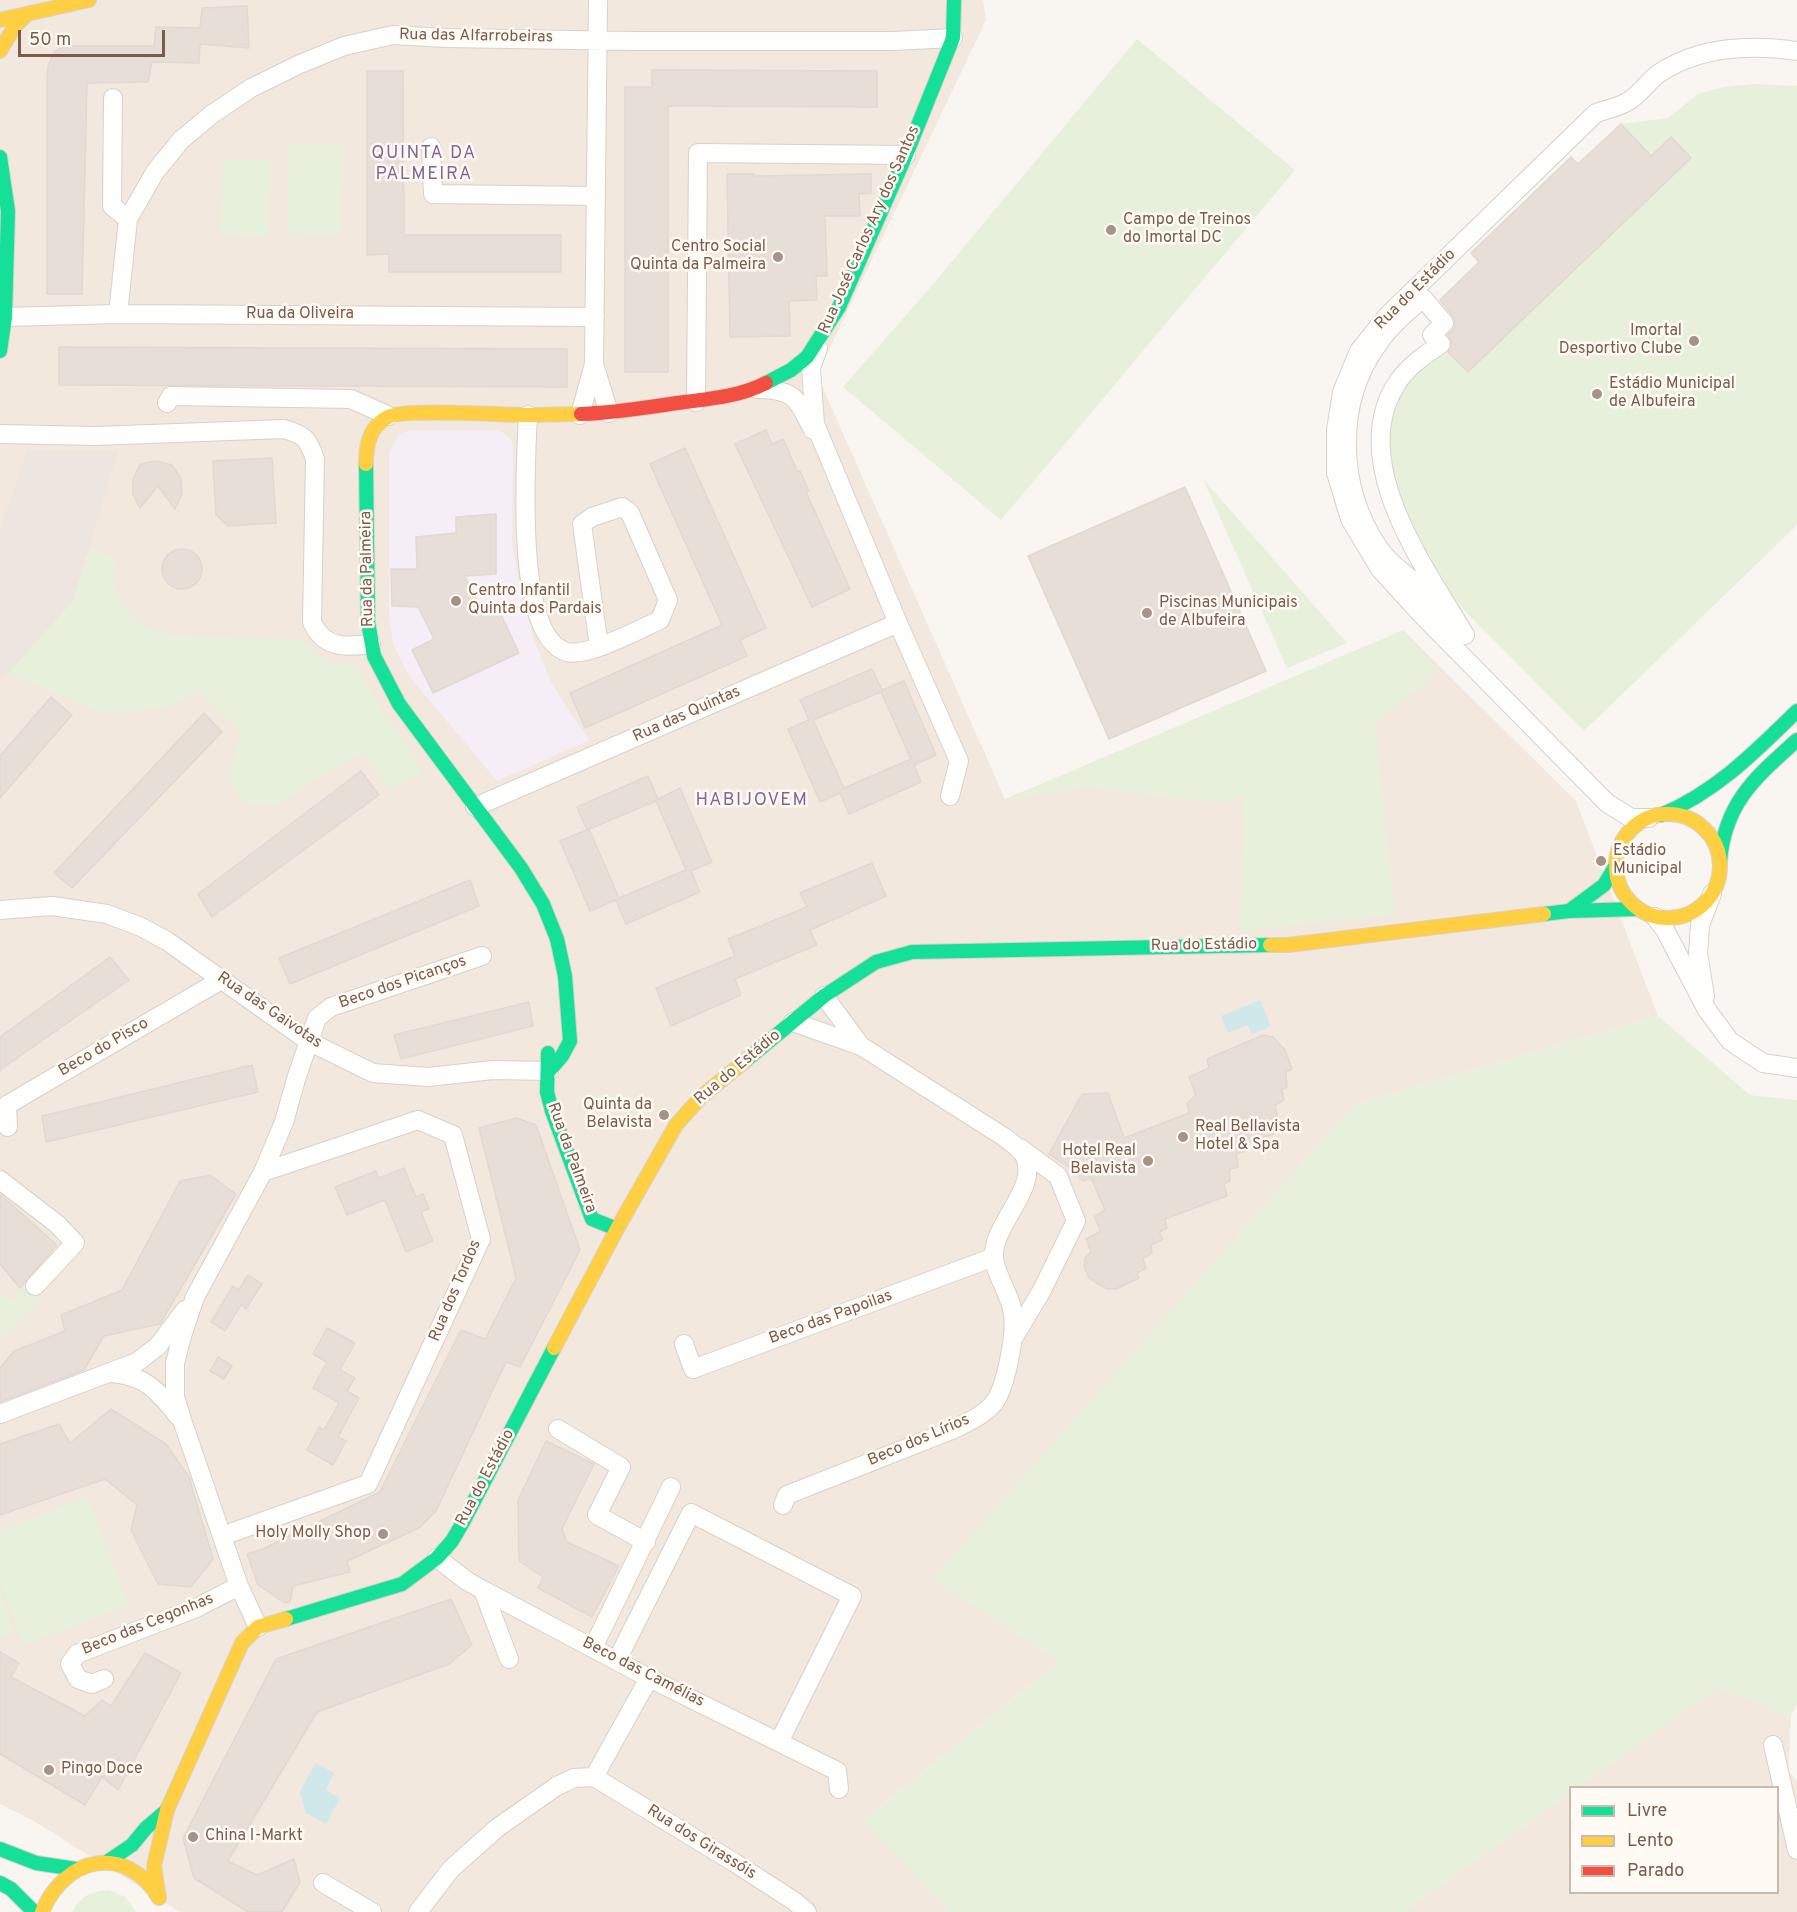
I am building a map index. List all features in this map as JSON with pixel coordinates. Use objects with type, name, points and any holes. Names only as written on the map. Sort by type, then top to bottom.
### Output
[{"type":"street","points":[[0,20],[89,0]]},
{"type":"street","points":[[579,415],[594,364],[598,0]]},
{"type":"street","name":"Rua José Carlos Ary dos Santos","points":[[950,796],[959,761],[898,623],[815,424],[811,368],[822,335],[839,307],[906,155],[953,38],[954,0]]},
{"type":"street","points":[[0,51],[15,26],[27,14]]},
{"type":"street","name":"Rua das Alfarrobeiras","points":[[118,314],[128,219],[155,172],[181,140],[251,88],[344,46],[393,35],[636,41],[953,38]]},
{"type":"street","name":"Rua do Estádio","points":[[1720,861],[1710,835],[1697,823],[1674,814],[1631,818],[1607,803],[1419,612],[1380,569],[1350,519],[1336,473],[1336,430],[1342,392],[1359,351],[1387,316],[1596,113],[1628,102],[1656,75],[1681,61],[1740,47],[1768,47],[1797,51]]},
{"type":"street","points":[[113,98],[112,206],[128,219]]},
{"type":"street","points":[[431,147],[433,194],[596,196]]},
{"type":"street","points":[[696,402],[698,153],[906,155]]},
{"type":"street","points":[[0,157],[4,212],[5,317],[0,351]]},
{"type":"street","points":[[1423,298],[1444,323],[1432,335],[1441,344],[1419,359],[1400,380],[1385,406],[1381,427],[1382,457],[1388,490],[1400,520],[1465,635],[1423,590],[1379,549],[1360,513],[1353,492],[1348,462],[1347,430],[1351,402],[1361,372],[1378,343],[1423,298]]},
{"type":"street","name":"Rua da Oliveira","points":[[5,317],[118,314],[594,317]]},
{"type":"street","points":[[167,404],[171,396],[351,399],[389,416],[409,413],[579,415],[609,413],[696,402],[754,389],[790,370],[807,357],[822,335]]},
{"type":"street","points":[[594,364],[609,413]]},
{"type":"street","name":"Rua José Carlos Ary dos Santos","points":[[754,389],[777,389],[792,394],[830,461]]},
{"type":"street","points":[[528,415],[525,469],[527,561],[535,609],[548,641],[566,652],[581,653],[599,647],[660,620],[668,600],[630,513],[622,507],[592,517],[582,524],[599,647]]},
{"type":"street","name":"Rua da Palmeira","points":[[389,416],[376,426],[368,439],[366,456],[368,622],[371,644],[385,680],[399,704],[521,868],[543,904],[556,939],[565,976],[568,1008],[548,1051],[547,1092],[592,1219],[617,1229]]},
{"type":"street","points":[[0,434],[96,436],[284,429],[300,434],[310,443],[315,459],[312,622],[318,635],[331,643],[346,647],[371,644]]},
{"type":"street","name":"Rua das Quintas","points":[[475,807],[898,623]]},
{"type":"street","points":[[1655,817],[1685,806],[1722,782],[1797,711]]},
{"type":"street","points":[[1707,1010],[1698,953],[1700,925],[1720,874],[1723,833],[1729,816],[1740,798],[1752,783],[1797,740]]},
{"type":"street","name":"Rua do Estádio","points":[[1569,911],[1604,885],[1616,865],[1623,840],[1638,823],[1655,817]]},
{"type":"street","name":"Rua do Estádio","points":[[1616,865],[1617,878],[1625,895],[1638,909],[1655,917],[1674,918],[1692,913],[1702,906],[1712,894]]},
{"type":"street","name":"Rua das Gaivotas","points":[[0,910],[52,906],[107,914],[141,927],[167,941],[308,1041],[373,1073],[428,1077],[493,1070],[549,1071]]},
{"type":"street","name":"Rua do Estádio","points":[[258,1627],[402,1584],[437,1558],[452,1541],[462,1524],[617,1229],[682,1118],[700,1097],[824,996],[876,962],[912,952],[1288,945],[1569,911],[1638,909]]},
{"type":"street","points":[[1655,917],[1665,930],[1707,1010],[1730,1041],[1763,1063],[1797,1068]]},
{"type":"street","name":"Beco dos Picanços","points":[[308,1041],[317,1018],[331,1007],[482,957]]},
{"type":"street","name":"Beco do Pisco","points":[[8,1126],[7,1105],[221,980]]},
{"type":"street","points":[[824,996],[861,1046]]},
{"type":"street","points":[[793,1022],[861,1046],[1004,1137],[1058,1176],[1076,1221],[1041,1292],[1013,1338]]},
{"type":"street","points":[[0,1414],[137,1362],[158,1346],[195,1297],[263,1172],[284,1122],[308,1041]]},
{"type":"street","name":"Rua dos Tordos","points":[[222,1536],[369,1484],[482,1239],[453,1135],[418,1120],[263,1172]]},
{"type":"street","points":[[1004,1137],[1024,1154],[1028,1169],[1023,1189],[997,1241],[994,1257],[1013,1313],[1013,1338]]},
{"type":"street","points":[[0,1180],[57,1224],[75,1243],[35,1286]]},
{"type":"street","name":"Beco das Papoilas","points":[[684,1344],[693,1369],[994,1257]]},
{"type":"street","points":[[106,1862],[130,1868],[151,1884],[161,1904],[154,1866],[167,1810],[242,1643],[258,1627],[238,1586],[175,1397],[176,1363],[195,1297]]},
{"type":"street","name":"Beco dos Lírios","points":[[783,1505],[787,1495],[952,1430],[975,1418],[994,1403],[1002,1388],[1013,1338]]},
{"type":"street","points":[[109,1373],[126,1374],[144,1381],[161,1394],[183,1423]]},
{"type":"street","points":[[558,1429],[621,1467],[597,1515],[646,1542]]},
{"type":"street","points":[[594,1648],[671,1487]]},
{"type":"street","points":[[616,1660],[691,1513],[852,1596],[779,1742]]},
{"type":"street","name":"Beco das Camélias","points":[[437,1558],[483,1590],[649,1678],[837,1771],[839,1789]]},
{"type":"street","name":"Beco das Cegonhas","points":[[104,1679],[92,1684],[78,1679],[70,1664],[77,1654],[196,1608],[238,1586]]},
{"type":"street","points":[[483,1590],[508,1659]]},
{"type":"street","points":[[418,1912],[451,1869],[497,1828],[557,1786],[574,1778],[594,1777],[649,1678]]},
{"type":"street","points":[[1773,1745],[1797,1850]]},
{"type":"street","name":"Rua dos Girassóis","points":[[594,1777],[735,1863],[807,1912]]},
{"type":"street","points":[[0,1849],[36,1864],[57,1868],[76,1869],[106,1862],[132,1845],[146,1828],[167,1810]]},
{"type":"street","points":[[42,1912],[47,1898],[57,1884],[76,1869]]},
{"type":"street","points":[[0,1883],[12,1889],[34,1912]]},
{"type":"street","points":[[323,1883],[372,1912]]},
{"type":"shaded area","points":[[0,0],[983,0],[986,20],[817,375],[1005,799],[1404,631],[1576,801],[1658,1016],[1355,1104],[933,1579],[1059,1661],[864,1820],[951,1912],[180,1912],[32,1820],[0,1804]]},
{"type":"shaded area","name":"Centro Infantil Quinta dos Pardais","points":[[411,430],[498,430],[512,441],[512,541],[519,584],[533,637],[551,682],[590,740],[497,781],[409,676],[393,644],[389,617],[389,454],[394,442],[401,434]]},
{"type":"shaded area","points":[[28,450],[118,451],[73,601],[8,673],[0,677],[0,529]]},
{"type":"shaded area","points":[[1718,1688],[1791,1716],[1788,1771],[1797,1781],[1797,1912],[1403,1912],[1569,1794],[1569,1894],[1779,1894],[1779,1786],[1579,1786]]},
{"type":"green space","name":"Campo de Treinos do Imortal DC","points":[[1137,39],[1295,170],[1001,520],[843,387],[928,290]]},
{"type":"green space","name":"Estádio Municipal de Albufeira","points":[[1752,84],[1797,86],[1797,525],[1584,731],[1465,611],[1442,585],[1424,559],[1392,478],[1386,443],[1388,409],[1421,362],[1432,335],[1452,315],[1439,301],[1479,262],[1471,253],[1571,157],[1579,164],[1621,124],[1668,118],[1698,94],[1724,87]]},
{"type":"green space","points":[[289,144],[343,145],[340,236],[287,234]]},
{"type":"green space","points":[[223,159],[271,161],[268,237],[220,235]]},
{"type":"green space","points":[[1203,479],[1347,643],[1287,668]]},
{"type":"green space","points":[[89,548],[116,558],[114,582],[117,594],[130,615],[148,629],[171,635],[303,640],[330,664],[356,665],[382,710],[414,755],[421,771],[415,777],[391,790],[362,753],[312,782],[280,805],[252,805],[236,795],[229,776],[239,737],[236,727],[200,693],[165,707],[116,714],[98,712],[8,673],[73,601]]},
{"type":"green space","points":[[1403,630],[1440,671],[1375,723],[1395,915],[1240,931],[1244,795],[1223,802],[1085,787],[1005,800]]},
{"type":"green space","points":[[1658,1016],[1750,1095],[1797,1100],[1797,1704],[1791,1716],[1718,1689],[1579,1786],[1569,1786],[1569,1794],[1403,1912],[951,1912],[863,1821],[1059,1661],[932,1579],[1355,1104]]},
{"type":"green space","points":[[20,1288],[43,1297],[0,1341],[0,1294],[14,1300]]},
{"type":"green space","points":[[88,1497],[129,1605],[24,1645],[0,1583],[0,1530]]},
{"type":"green space","points":[[0,1590],[15,1632],[0,1637]]},
{"type":"green space","points":[[109,1890],[125,1897],[136,1912],[72,1912],[87,1895]]},
{"type":"water","points":[[1260,1000],[1271,1026],[1252,1034],[1248,1025],[1228,1033],[1221,1016]]},
{"type":"water","points":[[315,1763],[334,1773],[326,1790],[340,1798],[326,1824],[306,1813],[300,1792]]},
{"type":"building","points":[[247,6],[249,48],[200,44],[199,63],[152,62],[148,82],[87,83],[82,294],[47,294],[47,81],[48,66],[54,52],[65,46],[154,46],[156,27],[200,28],[202,8]]},
{"type":"building","points":[[652,70],[877,71],[877,107],[668,106],[668,372],[625,372],[625,87],[652,87]]},
{"type":"building","points":[[367,71],[403,71],[404,235],[561,235],[561,272],[389,272],[389,254],[367,255]]},
{"type":"building","points":[[1621,124],[1651,156],[1671,137],[1691,158],[1468,372],[1448,352],[1452,342],[1448,335],[1455,327],[1455,321],[1440,300],[1479,262],[1471,253],[1571,157],[1578,164]]},
{"type":"building","name":"Centro Social Quinta da Palmeira","points":[[727,174],[754,174],[754,176],[871,174],[871,193],[859,194],[860,216],[825,216],[827,276],[816,276],[817,300],[789,301],[790,336],[730,337]]},
{"type":"building","points":[[59,347],[567,349],[567,387],[59,385]]},
{"type":"building","points":[[766,430],[772,444],[783,439],[798,472],[800,471],[809,491],[806,492],[850,589],[812,607],[735,444]]},
{"type":"building","points":[[685,448],[766,628],[740,640],[747,656],[585,728],[570,693],[722,625],[650,464]]},
{"type":"building","points":[[272,458],[276,523],[228,526],[216,515],[213,461]]},
{"type":"building","points":[[156,461],[172,465],[181,478],[182,494],[175,509],[158,486],[140,508],[133,495],[133,480],[140,464]]},
{"type":"building","name":"Piscinas Municipais de Albufeira","points":[[1185,487],[1266,671],[1109,739],[1028,556]]},
{"type":"building","points":[[496,514],[496,574],[465,576],[484,614],[498,608],[519,653],[433,693],[412,650],[434,639],[418,607],[392,606],[391,569],[417,569],[416,537],[456,533],[456,517]]},
{"type":"building","points":[[182,549],[196,555],[202,569],[196,583],[182,589],[168,583],[162,569],[168,555]]},
{"type":"building","points":[[872,669],[882,690],[904,681],[936,755],[914,765],[921,782],[849,814],[840,793],[820,802],[788,729],[809,720],[800,700]],"holes":[[[881,692],[911,759],[844,788],[813,720]]]},
{"type":"building","points":[[51,697],[72,715],[0,798],[0,756]]},
{"type":"building","points":[[204,713],[222,732],[72,888],[54,873]]},
{"type":"building","points":[[361,771],[379,795],[212,917],[198,894]]},
{"type":"building","points":[[648,776],[658,799],[680,788],[712,862],[691,871],[700,892],[626,924],[616,900],[590,911],[560,841],[587,830],[577,807]],"holes":[[[656,801],[686,870],[619,898],[589,829]]]},
{"type":"building","points":[[872,863],[886,896],[810,930],[817,945],[735,979],[741,995],[671,1026],[656,988],[735,956],[728,939],[807,907],[800,893]]},
{"type":"building","points":[[470,880],[479,906],[290,984],[279,958]]},
{"type":"building","points":[[110,957],[129,980],[0,1070],[0,1037]]},
{"type":"building","points":[[529,1002],[533,1026],[401,1059],[394,1035]]},
{"type":"building","name":"Hotel Real Belavista","points":[[1263,1035],[1273,1037],[1285,1050],[1292,1069],[1286,1072],[1287,1087],[1282,1090],[1284,1100],[1275,1105],[1277,1115],[1269,1120],[1274,1134],[1244,1144],[1246,1151],[1236,1154],[1238,1167],[1230,1169],[1230,1181],[1224,1184],[1227,1196],[1165,1219],[1167,1228],[1159,1232],[1163,1239],[1151,1245],[1152,1253],[1143,1259],[1146,1268],[1137,1273],[1139,1278],[1116,1289],[1107,1289],[1089,1278],[1084,1266],[1085,1258],[1091,1252],[1086,1239],[1101,1231],[1094,1217],[1105,1210],[1091,1178],[1083,1181],[1073,1170],[1049,1154],[1082,1094],[1108,1093],[1124,1138],[1189,1113],[1187,1103],[1196,1095],[1189,1077],[1209,1068],[1207,1059]]},
{"type":"building","points":[[252,1065],[258,1092],[46,1142],[42,1116]]},
{"type":"building","points":[[517,1118],[536,1125],[580,1250],[520,1367],[506,1362],[436,1511],[419,1528],[347,1561],[350,1572],[293,1586],[290,1602],[285,1603],[258,1585],[247,1554],[263,1549],[380,1492],[461,1330],[485,1339],[516,1278],[479,1128]]},
{"type":"building","points":[[404,1168],[416,1197],[423,1194],[429,1209],[421,1212],[433,1241],[406,1252],[385,1200],[347,1215],[335,1187],[376,1171],[379,1178]]},
{"type":"building","points":[[210,1175],[236,1194],[160,1324],[104,1336],[84,1370],[0,1402],[0,1368],[14,1351],[65,1331],[61,1315],[122,1290],[180,1181]]},
{"type":"building","points":[[0,1194],[57,1245],[20,1288],[0,1264]]},
{"type":"building","points":[[248,1275],[262,1284],[246,1309],[241,1305],[225,1331],[211,1322],[233,1286],[239,1290]]},
{"type":"building","points":[[327,1328],[355,1343],[340,1370],[355,1378],[347,1391],[359,1398],[338,1437],[346,1441],[333,1465],[307,1450],[319,1427],[324,1430],[339,1403],[313,1388],[327,1362],[313,1354]]},
{"type":"building","points":[[218,1357],[232,1366],[224,1379],[210,1371]]},
{"type":"building","points":[[111,1409],[166,1444],[189,1477],[213,1559],[191,1587],[158,1584],[131,1530],[137,1505],[105,1479],[0,1515],[0,1444],[59,1424],[70,1443]]},
{"type":"building","points":[[546,1441],[594,1464],[562,1529],[567,1542],[619,1566],[592,1617],[538,1588],[543,1577],[519,1561],[518,1500]]},
{"type":"building","points":[[451,1599],[472,1645],[449,1664],[317,1712],[228,1861],[257,1875],[294,1859],[300,1882],[282,1912],[248,1912],[194,1878],[183,1838],[276,1659]]},
{"type":"building","points":[[0,1652],[19,1663],[11,1677],[85,1716],[102,1700],[111,1706],[145,1653],[181,1673],[118,1790],[102,1777],[85,1805],[0,1754]]},
{"type":"traffic: fast","points":[[766,383],[791,370],[807,357],[839,307],[906,155],[953,38],[954,0]]},
{"type":"traffic: fast","points":[[0,157],[8,211],[5,317],[0,351]]},
{"type":"traffic: fast","points":[[366,464],[368,622],[374,656],[399,704],[521,868],[543,904],[557,939],[565,976],[570,1041],[562,1056],[549,1071]]},
{"type":"traffic: fast","points":[[1661,815],[1700,795],[1717,783],[1750,756],[1797,711]]},
{"type":"traffic: fast","points":[[1720,861],[1728,822],[1745,792],[1768,766],[1797,740]]},
{"type":"traffic: fast","points":[[1569,911],[1604,885],[1616,865]]},
{"type":"traffic: fast","points":[[1544,914],[1638,909]]},
{"type":"traffic: fast","points":[[745,1061],[824,996],[876,962],[912,952],[1270,945]]},
{"type":"traffic: fast","points":[[548,1053],[547,1092],[552,1111],[592,1219],[617,1229]]},
{"type":"traffic: fast","points":[[286,1619],[402,1584],[437,1558],[452,1541],[462,1524],[554,1348]]},
{"type":"traffic: fast","points":[[107,1862],[132,1845],[146,1828],[167,1810]]},
{"type":"traffic: fast","points":[[0,1849],[36,1863],[76,1869]]},
{"type":"traffic: fast","points":[[0,1883],[11,1889],[34,1912]]},
{"type":"traffic: slow","points":[[0,20],[89,0]]},
{"type":"traffic: slow","points":[[0,51],[15,26],[27,14]]},
{"type":"traffic: slow","points":[[366,464],[368,443],[373,431],[382,421],[397,414],[432,412],[581,414]]},
{"type":"traffic: slow","points":[[1668,814],[1688,818],[1705,829],[1716,846],[1720,866],[1716,886],[1705,903],[1688,914],[1668,918],[1648,914],[1631,903],[1620,886],[1616,866],[1620,846],[1631,829],[1648,818],[1668,814]]},
{"type":"traffic: slow","points":[[1270,945],[1288,945],[1544,914]]},
{"type":"traffic: slow","points":[[554,1348],[617,1229],[676,1125],[701,1097],[745,1061]]},
{"type":"traffic: slow","points":[[159,1898],[154,1866],[167,1810],[242,1643],[258,1627],[286,1619]]},
{"type":"traffic: slow","points":[[42,1912],[52,1893],[65,1878],[80,1868],[97,1863],[114,1863],[130,1869],[145,1881],[159,1898]]},
{"type":"traffic: jam","points":[[581,414],[605,413],[723,397],[766,383]]},
{"type":"place","name":"Campo de Treinos do Imortal DC","points":[[1111,230]]},
{"type":"place","name":"Centro Social Quinta da Palmeira","points":[[778,257]]},
{"type":"place","name":"Imortal Desportivo Clube","points":[[1694,341]]},
{"type":"place","name":"Estádio Municipal de Albufeira","points":[[1597,394]]},
{"type":"place","name":"Centro Infantil Quinta dos Pardais","points":[[456,601]]},
{"type":"place","name":"Piscinas Municipais de Albufeira","points":[[1147,613]]},
{"type":"place","name":"Estádio Municipal","points":[[1601,861]]},
{"type":"place","name":"Quinta da Belavista","points":[[664,1115]]},
{"type":"place","name":"Real Bellavista Hotel & Spa","points":[[1183,1137]]},
{"type":"place","name":"Hotel Real Belavista","points":[[1148,1161]]},
{"type":"place","name":"Holy Molly Shop","points":[[383,1534]]},
{"type":"place","name":"Pingo Doce","points":[[49,1770]]},
{"type":"place","name":"China I-Markt","points":[[193,1837]]},
{"type":"district","name":"QUINTA DA PALMEIRA","points":[[424,164]]},
{"type":"district","name":"HABIJOVEM","points":[[752,801]]}]
